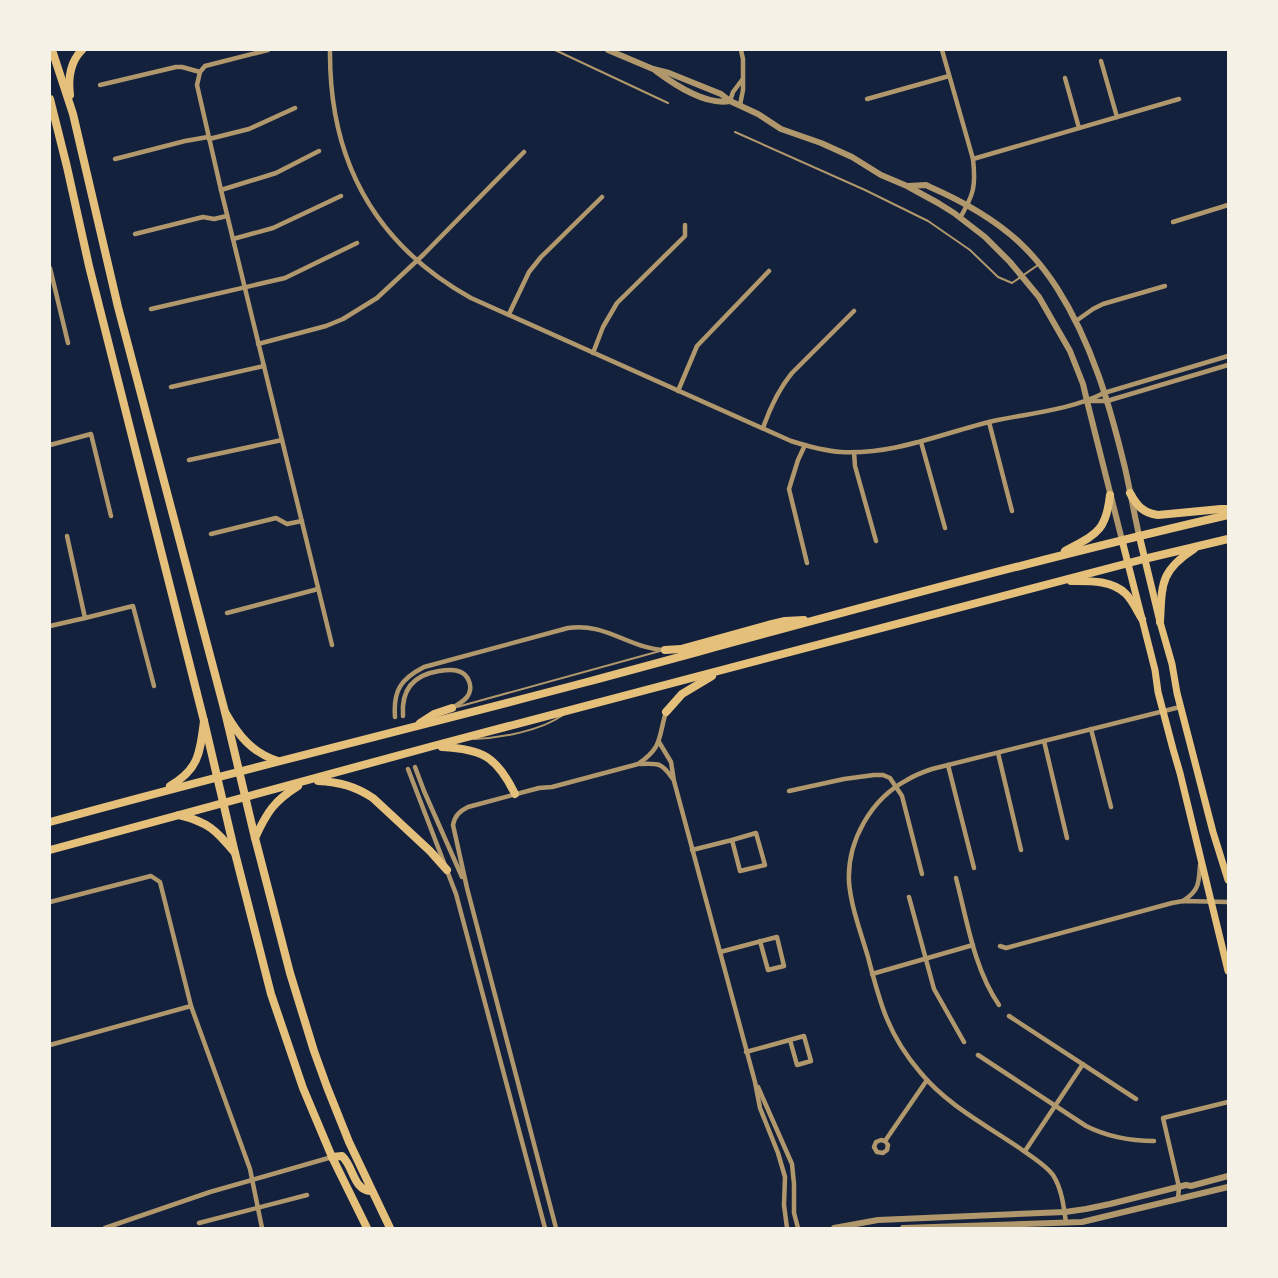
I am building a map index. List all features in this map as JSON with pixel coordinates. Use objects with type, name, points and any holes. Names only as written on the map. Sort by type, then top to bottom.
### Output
[{"type":"highway","points":[[1130,493],[1140,509],[1153,515],[1228,509]]},
{"type":"highway","points":[[1055,557],[1094,534],[1101,527],[1108,512],[1110,495]]},
{"type":"highway","points":[[50,822],[1139,535],[1228,515]]},
{"type":"highway","points":[[50,850],[462,738],[1127,563],[1228,539]]},
{"type":"highway","points":[[1160,622],[1162,589],[1169,571],[1176,562],[1198,546]]},
{"type":"highway","points":[[1059,581],[1099,582],[1114,586],[1125,593],[1142,619]]},
{"type":"highway","points":[[665,650],[681,649],[784,621],[816,620]]},
{"type":"highway","points":[[666,712],[682,694],[721,671]]},
{"type":"highway","points":[[415,727],[434,714],[452,708]]},
{"type":"highway","points":[[225,712],[247,744],[263,756],[279,761]]},
{"type":"highway","points":[[163,791],[187,775],[194,764],[201,742],[204,721]]},
{"type":"highway","points":[[433,746],[464,748],[486,755],[504,773],[515,794]]},
{"type":"highway","points":[[255,838],[273,805],[288,792],[306,781],[334,782],[363,791],[384,807],[447,870]]},
{"type":"highway","points":[[178,815],[192,818],[213,829],[234,853]]},
{"type":"main road","points":[[53,50],[73,114]]},
{"type":"main road","points":[[82,50],[74,59],[70,74],[69,91],[73,114],[118,307],[225,712],[255,838],[314,1051],[349,1142],[390,1228]]},
{"type":"main road","points":[[50,99],[68,167],[92,278],[271,994],[303,1088],[352,1202],[367,1228]]},
{"type":"main road","points":[[1139,535],[1172,664],[1176,693],[1228,880]]},
{"type":"main road","points":[[1122,540],[1228,971]]},
{"type":"main road","points":[[332,1157],[342,1156],[359,1186],[364,1191],[371,1191]]},
{"type":"street","points":[[268,50],[204,66],[197,85],[220,190],[332,645]]},
{"type":"street","points":[[330,50],[330,85],[335,117],[354,176],[364,196],[389,233],[417,261],[453,288],[471,298],[805,445],[854,452],[881,450],[921,442],[989,422],[1026,416],[1087,401],[1104,393],[1228,356]]},
{"type":"street","points":[[608,50],[653,69],[698,96],[717,102],[730,101],[781,129],[842,152],[881,175],[938,202],[984,237],[1023,276],[1039,297],[1070,351],[1083,384],[1122,540]]},
{"type":"street","points":[[740,105],[743,96],[741,50]]},
{"type":"street","points":[[942,50],[973,159],[975,176],[974,187],[960,218]]},
{"type":"street","points":[[1101,61],[1118,117]]},
{"type":"street","points":[[100,86],[166,68],[176,67],[200,72]]},
{"type":"street","points":[[867,99],[949,76]]},
{"type":"street","points":[[1065,78],[1079,128]]},
{"type":"street","points":[[730,101],[733,92],[742,80]]},
{"type":"street","points":[[973,159],[1179,99]]},
{"type":"street","points":[[115,159],[185,141],[249,129],[295,108]]},
{"type":"street","points":[[220,190],[276,173],[320,151]]},
{"type":"street","points":[[258,344],[326,326],[343,319],[377,298],[417,261],[524,152]]},
{"type":"street","points":[[907,186],[926,185],[967,206],[1002,228],[1040,264],[1064,299],[1086,342],[1107,401],[1139,535]]},
{"type":"street","points":[[232,239],[273,228],[341,196]]},
{"type":"street","points":[[509,314],[529,272],[541,257],[602,197]]},
{"type":"street","points":[[1173,222],[1228,205]]},
{"type":"street","points":[[135,234],[203,217],[214,219],[227,216]]},
{"type":"street","points":[[593,353],[603,327],[617,303],[685,236],[685,225]]},
{"type":"street","points":[[152,309],[285,278],[357,243]]},
{"type":"street","points":[[50,268],[68,343]]},
{"type":"street","points":[[678,391],[698,346],[769,271]]},
{"type":"street","points":[[1076,321],[1103,304],[1165,286]]},
{"type":"street","points":[[763,428],[778,391],[784,383],[854,311]]},
{"type":"street","points":[[1087,401],[1107,401],[1228,365]]},
{"type":"street","points":[[171,387],[264,366]]},
{"type":"street","points":[[989,422],[1012,511]]},
{"type":"street","points":[[50,445],[92,434],[111,516]]},
{"type":"street","points":[[189,460],[282,440]]},
{"type":"street","points":[[921,442],[945,528]]},
{"type":"street","points":[[805,445],[789,489],[807,563]]},
{"type":"street","points":[[854,452],[855,466],[876,540]]},
{"type":"street","points":[[211,534],[276,518],[287,524],[302,521]]},
{"type":"street","points":[[67,537],[86,618]]},
{"type":"street","points":[[227,613],[318,589]]},
{"type":"street","points":[[50,626],[133,606],[154,686]]},
{"type":"street","points":[[395,717],[394,705],[397,692],[412,673],[424,667],[568,628],[580,626],[597,628],[641,645],[665,650]]},
{"type":"street","points":[[403,716],[403,699],[412,684],[425,675],[437,671],[459,671],[469,681],[470,692],[466,698],[452,708]]},
{"type":"street","points":[[1066,1223],[1059,1188],[1053,1175],[1024,1151],[959,1107],[927,1080],[905,1053],[892,1031],[880,1001],[850,893],[849,871],[855,842],[864,823],[880,801],[896,786],[918,774],[1180,707]]},
{"type":"street","points":[[638,764],[649,756],[659,742],[666,712]]},
{"type":"street","points":[[1091,729],[1111,807]]},
{"type":"street","points":[[1044,741],[1067,838]]},
{"type":"street","points":[[659,742],[671,762],[674,781],[762,1113],[785,1177],[784,1205],[787,1228]]},
{"type":"street","points":[[998,753],[1021,850]]},
{"type":"street","points":[[556,1228],[467,888],[453,825],[454,818],[468,807],[638,764],[662,765],[674,781]]},
{"type":"street","points":[[948,765],[974,868]]},
{"type":"street","points":[[415,767],[467,888]]},
{"type":"street","points":[[408,769],[456,894],[545,1228]]},
{"type":"street","points":[[789,791],[874,775],[890,778],[902,796],[922,873]]},
{"type":"street","points":[[693,850],[756,833],[765,865],[740,871],[732,840]]},
{"type":"street","points":[[1183,902],[1198,886],[1200,857]]},
{"type":"street","points":[[50,902],[151,876],[160,882],[191,1006],[249,1169],[262,1228]]},
{"type":"street","points":[[956,878],[973,945],[987,984],[999,1005]]},
{"type":"street","points":[[909,897],[934,989],[964,1041]]},
{"type":"street","points":[[1000,946],[1006,948],[1172,903],[1228,903]]},
{"type":"street","points":[[720,952],[760,941],[777,937],[784,966],[768,970],[760,941]]},
{"type":"street","points":[[872,974],[973,945]]},
{"type":"street","points":[[50,1045],[191,1006]]},
{"type":"street","points":[[1009,1016],[1136,1099]]},
{"type":"street","points":[[746,1052],[804,1036],[811,1061],[797,1065],[790,1040]]},
{"type":"street","points":[[978,1055],[1100,1133],[1124,1139],[1154,1142]]},
{"type":"street","points":[[1024,1151],[1083,1064]]},
{"type":"street","points":[[885,1141],[927,1080]]},
{"type":"street","points":[[755,1082],[792,1164],[794,1213],[798,1228]]},
{"type":"street","points":[[1178,1199],[1179,1187],[1163,1119],[1228,1102]]},
{"type":"street","points":[[105,1228],[201,1195],[332,1157]]},
{"type":"street","points":[[834,1228],[878,1220],[1065,1212],[1110,1204],[1228,1176]]},
{"type":"street","points":[[903,1228],[1066,1223],[1107,1217],[1228,1187]]},
{"type":"street","points":[[200,1223],[307,1195]]},
{"type":"street","points":[[981,1216],[982,1227]]},
{"type":"lane","points":[[555,50],[668,103]]},
{"type":"lane","points":[[735,132],[928,221],[970,250],[998,277],[1006,281],[1012,283],[1040,264]]},
{"type":"lane","points":[[452,708],[665,650]]},
{"type":"lane","points":[[762,1113],[772,1121]]},
{"type":"lane","points":[[785,1177],[794,1184]]}]
